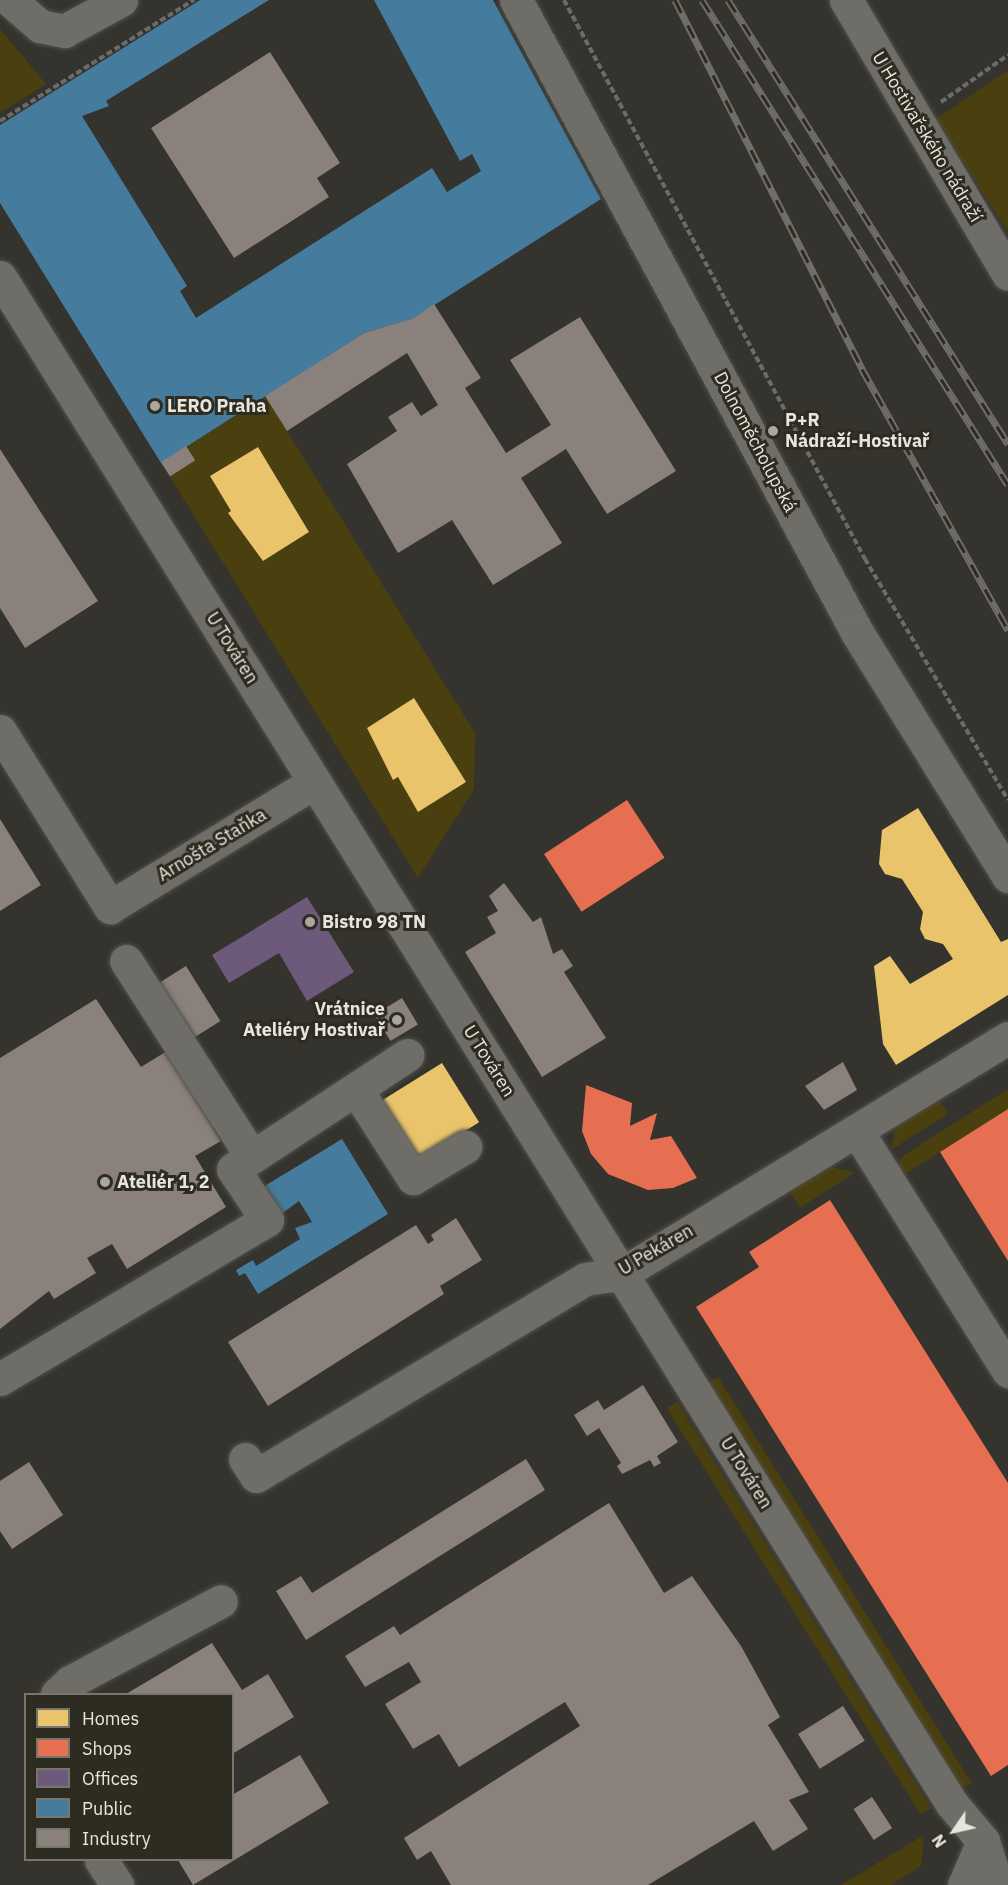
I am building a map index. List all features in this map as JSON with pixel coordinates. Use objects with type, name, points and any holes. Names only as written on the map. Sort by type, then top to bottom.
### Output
[{"type":"street","points":[[10,0],[40,26],[64,32],[121,0]]},
{"type":"street","name":"Dolnoměcholupská","points":[[516,0],[858,634],[1008,876]]},
{"type":"street","name":"U Hostivařského nádraží","points":[[846,0],[1008,274]]},
{"type":"street","name":"U Továren","points":[[0,277],[952,1804],[996,1846],[997,1885]]},
{"type":"street","name":"Arnošta Staňka","points":[[0,732],[110,907],[315,782]]},
{"type":"street","points":[[126,961],[252,1157]]},
{"type":"street","name":"U Pekáren","points":[[244,1459],[256,1476],[585,1279],[621,1274],[1008,1038]]},
{"type":"street","points":[[0,1379],[267,1220],[233,1169],[407,1055]]},
{"type":"street","points":[[356,1089],[413,1178],[465,1147]]},
{"type":"street","points":[[857,1131],[1008,1371]]},
{"type":"street","points":[[59,1693],[70,1682],[221,1601]]},
{"type":"street","points":[[964,1885],[996,1846]]},
{"type":"street","points":[[102,1861],[117,1885]]},
{"type":"path","points":[[0,121],[194,0]]},
{"type":"path","points":[[564,0],[865,559],[1008,800]]},
{"type":"path","points":[[916,119],[1008,55]]},
{"type":"shaded area","points":[[0,29],[46,84],[0,113]]},
{"type":"shaded area","points":[[1008,70],[1008,232],[936,119]]},
{"type":"shaded area","points":[[265,396],[475,733],[474,789],[418,878],[170,477],[195,460],[186,446]],"holes":[[[258,447],[309,532],[263,561],[228,514],[231,511],[210,476]],[[414,698],[466,782],[418,811],[398,777],[393,780],[367,728]]]},
{"type":"shaded area","points":[[1008,1089],[1008,1109],[902,1176],[896,1165],[904,1155]]},
{"type":"shaded area","points":[[936,1095],[948,1114],[891,1150],[896,1125]]},
{"type":"shaded area","points":[[829,1167],[856,1172],[800,1208],[788,1189]]},
{"type":"shaded area","points":[[718,1377],[972,1783],[962,1790],[708,1383]]},
{"type":"shaded area","points":[[677,1402],[931,1808],[921,1815],[667,1408]]},
{"type":"shaded area","points":[[924,1835],[921,1866],[891,1885],[841,1885]]},
{"type":"building: Homes","points":[[258,447],[309,532],[263,561],[228,513],[231,511],[210,476]]},
{"type":"building: Homes","points":[[414,698],[466,782],[418,812],[398,777],[393,780],[367,728]]},
{"type":"building: Homes","points":[[918,808],[1001,942],[1008,939],[1008,995],[896,1065],[883,1044],[874,966],[890,956],[910,984],[953,959],[943,944],[925,939],[920,929],[923,912],[902,879],[885,874],[879,864],[882,830]]},
{"type":"building: Homes","points":[[442,1063],[479,1122],[420,1159],[383,1100]]},
{"type":"building: Shops","points":[[627,800],[665,858],[582,912],[544,854]]},
{"type":"building: Shops","points":[[586,1085],[632,1103],[630,1126],[657,1113],[650,1140],[671,1136],[697,1178],[673,1188],[648,1190],[608,1174],[591,1154],[582,1131]]},
{"type":"building: Shops","points":[[1008,1109],[1008,1261],[940,1152]]},
{"type":"building: Shops","points":[[830,1200],[1008,1483],[1008,1765],[991,1776],[696,1307],[759,1267],[749,1252]]},
{"type":"building: Offices","points":[[307,897],[354,972],[307,1001],[279,953],[229,983],[212,955]]},
{"type":"building: Public","points":[[200,0],[269,0],[106,101],[109,106],[82,116],[187,286],[180,291],[196,318],[432,168],[447,192],[481,171],[472,154],[460,161],[374,0],[493,0],[601,199],[414,318],[364,333],[161,463],[0,203],[0,125]]},
{"type":"building: Public","points":[[342,1139],[388,1214],[258,1294],[245,1273],[239,1276],[236,1270],[253,1260],[256,1266],[300,1239],[295,1228],[312,1222],[299,1201],[280,1215],[263,1187]]},
{"type":"building: Industry","points":[[270,52],[340,163],[317,178],[329,197],[234,258],[151,128]]},
{"type":"building: Industry","points":[[434,304],[481,378],[465,388],[506,453],[551,425],[510,360],[580,317],[676,471],[607,514],[566,449],[521,478],[562,543],[493,585],[452,520],[398,553],[347,464],[397,431],[388,417],[412,402],[421,416],[438,405],[407,353],[287,431],[265,396],[364,333],[414,318]]},
{"type":"building: Industry","points":[[186,446],[195,460],[170,477],[161,462]]},
{"type":"building: Industry","points":[[0,449],[98,601],[25,648],[0,608]]},
{"type":"building: Industry","points":[[0,819],[41,885],[0,911]]},
{"type":"building: Industry","points":[[504,883],[533,922],[541,917],[553,954],[562,949],[573,966],[564,972],[606,1038],[542,1077],[465,952],[496,933],[487,917],[498,911],[489,896]]},
{"type":"building: Industry","points":[[186,966],[220,1021],[194,1038],[160,982]]},
{"type":"building: Industry","name":"Vrátnice Ateliéry Hostivař","points":[[402,998],[418,1025],[391,1041],[375,1014]]},
{"type":"building: Industry","name":"Ateliér 1, 2","points":[[96,999],[141,1067],[167,1051],[221,1141],[195,1156],[226,1207],[127,1269],[112,1244],[87,1258],[96,1273],[54,1299],[49,1291],[0,1329],[0,1058]]},
{"type":"building: Industry","points":[[843,1062],[857,1090],[824,1110],[805,1086]]},
{"type":"building: Industry","points":[[456,1218],[482,1260],[440,1286],[444,1294],[268,1406],[228,1342],[416,1225],[428,1244],[434,1240],[431,1235]]},
{"type":"building: Industry","points":[[643,1385],[678,1442],[657,1456],[661,1463],[654,1467],[650,1460],[622,1474],[617,1466],[621,1463],[599,1428],[587,1436],[574,1415],[598,1400],[604,1410]]},
{"type":"building: Industry","points":[[526,1459],[545,1490],[306,1640],[276,1591],[301,1576],[312,1593]]},
{"type":"building: Industry","points":[[29,1462],[63,1515],[12,1549],[0,1531],[0,1481]]},
{"type":"building: Industry","points":[[609,1503],[664,1593],[692,1576],[741,1646],[780,1717],[768,1725],[809,1792],[789,1800],[808,1829],[773,1851],[754,1821],[648,1885],[451,1885],[431,1851],[417,1860],[404,1838],[580,1726],[565,1702],[459,1767],[439,1734],[413,1749],[385,1704],[421,1682],[409,1662],[365,1687],[345,1656],[394,1626],[400,1635]]},
{"type":"building: Industry","points":[[212,1643],[242,1690],[268,1674],[294,1717],[234,1753],[234,1693],[128,1693]]},
{"type":"building: Industry","points":[[843,1706],[865,1741],[820,1769],[798,1734]]},
{"type":"building: Industry","points":[[300,1755],[329,1803],[234,1860],[234,1794]]},
{"type":"building: Industry","points":[[872,1797],[892,1828],[874,1840],[854,1809]]},
{"type":"building: Industry","points":[[179,1861],[233,1861],[193,1885]]},
{"type":"railway","points":[[675,0],[862,369],[1008,630]]},
{"type":"railway","points":[[702,0],[1008,485]]},
{"type":"railway","points":[[728,0],[1008,444]]},
{"type":"place","name":"LERO Praha","points":[[155,406]]},
{"type":"place","name":"P+R Nádraží-Hostivař","points":[[773,431]]},
{"type":"place","name":"Bistro 98 TN","points":[[310,922]]},
{"type":"place","name":"Vrátnice Ateliéry Hostivař","points":[[397,1020]]},
{"type":"place","name":"Ateliér 1, 2","points":[[105,1182]]}]
